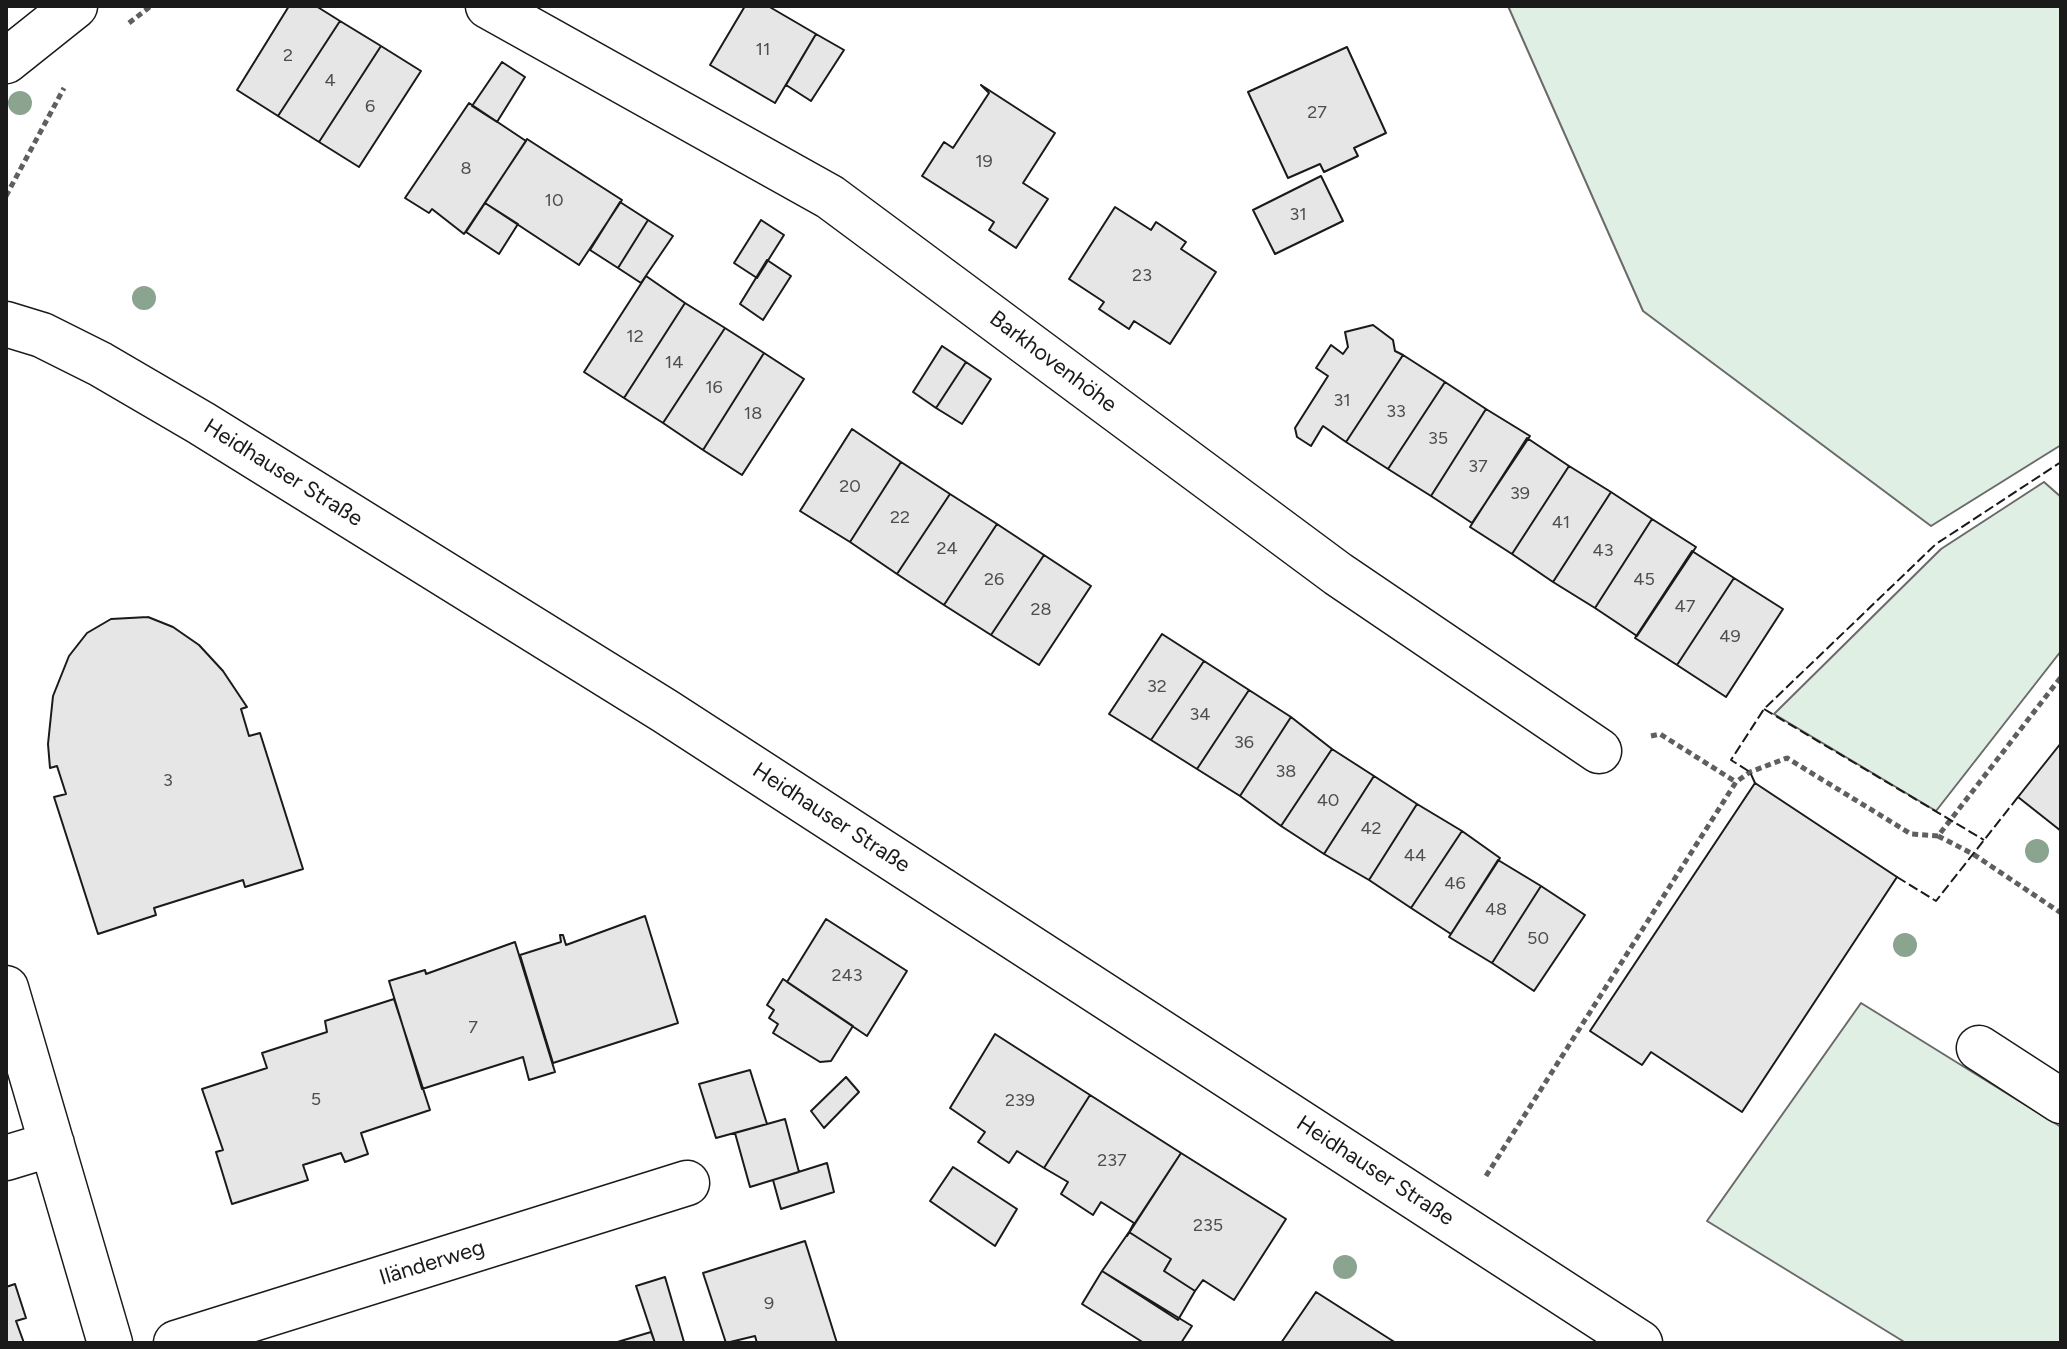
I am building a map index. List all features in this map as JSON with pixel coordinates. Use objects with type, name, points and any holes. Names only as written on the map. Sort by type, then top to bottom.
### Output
[{"type":"main road","points":[[6,61],[75,6]]},
{"type":"main road","name":"Barkhovenhöhe","points":[[488,6],[830,197],[1338,574],[1599,751]]},
{"type":"main road","name":"Heidhauser Straße","points":[[6,324],[42,335],[89,358],[201,423],[665,711],[1640,1343]]},
{"type":"main road","points":[[6,988],[110,1343]]},
{"type":"main road","points":[[1979,1048],[2061,1101]]},
{"type":"main road","points":[[6,1158],[52,1144]]},
{"type":"main road","name":"Iländerweg","points":[[176,1343],[687,1183]]},
{"type":"path","points":[[126,25],[151,6]]},
{"type":"path","points":[[6,196],[70,76]]},
{"type":"path","points":[[1938,836],[2061,677]]},
{"type":"path","points":[[1696,756],[1736,782]]},
{"type":"path","points":[[1456,1224],[1736,782],[1750,772],[1787,758],[1911,834],[1938,836],[1973,854],[2061,913]]},
{"type":"green space","points":[[1508,6],[2061,6],[2061,445],[1931,526],[1643,311]]},
{"type":"green space","points":[[2044,482],[2061,497],[2061,651],[1936,811],[1774,714],[1941,549]]},
{"type":"green space","points":[[1861,1003],[2061,1127],[2061,1343],[1906,1343],[1707,1221]]},
{"type":"building","points":[[289,6],[316,6],[340,21],[278,116],[237,90]]},
{"type":"building","points":[[745,6],[768,6],[816,34],[775,103],[710,65]]},
{"type":"building","points":[[340,21],[381,46],[319,142],[278,116]]},
{"type":"building","points":[[816,34],[844,50],[811,101],[786,85]]},
{"type":"building","points":[[381,46],[421,71],[359,167],[319,142]]},
{"type":"building","points":[[1347,47],[1386,133],[1354,148],[1358,156],[1324,172],[1320,164],[1288,178],[1248,92]]},
{"type":"building","points":[[502,62],[525,77],[497,122],[472,106]]},
{"type":"building","points":[[981,85],[1055,133],[1023,183],[1048,199],[1016,248],[989,230],[994,222],[922,176],[944,142],[953,148],[989,93]]},
{"type":"building","points":[[469,103],[526,141],[464,234],[432,209],[429,213],[405,198]]},
{"type":"building","points":[[527,139],[622,200],[579,265],[485,203]]},
{"type":"building","points":[[1321,176],[1343,221],[1275,254],[1253,210]]},
{"type":"building","points":[[620,202],[648,220],[618,268],[590,250]]},
{"type":"building","points":[[485,203],[518,224],[499,254],[466,232]]},
{"type":"building","points":[[1115,207],[1151,230],[1156,222],[1186,242],[1181,249],[1216,272],[1170,344],[1134,321],[1129,329],[1099,309],[1104,302],[1069,279]]},
{"type":"building","points":[[648,220],[673,236],[641,283],[618,268]]},
{"type":"building","points":[[761,220],[784,235],[757,278],[734,263]]},
{"type":"building","points":[[767,260],[791,276],[763,320],[740,304]]},
{"type":"building","points":[[646,276],[685,303],[624,398],[584,372]]},
{"type":"building","points":[[685,303],[725,328],[663,423],[624,398]]},
{"type":"building","points":[[1373,325],[1393,340],[1395,351],[1403,355],[1346,442],[1323,426],[1311,446],[1297,437],[1295,428],[1328,376],[1316,368],[1331,345],[1343,354],[1348,347],[1345,332]]},
{"type":"building","points":[[725,328],[764,353],[703,450],[663,423]]},
{"type":"building","points":[[942,346],[966,362],[936,408],[913,392]]},
{"type":"building","points":[[764,353],[804,379],[742,475],[703,450]]},
{"type":"building","points":[[1403,355],[1445,382],[1388,469],[1346,442]]},
{"type":"building","points":[[966,362],[991,379],[962,424],[936,408]]},
{"type":"building","points":[[1445,382],[1486,409],[1431,496],[1388,469]]},
{"type":"building","points":[[1486,409],[1530,436],[1472,523],[1431,496]]},
{"type":"building","points":[[852,429],[901,462],[850,542],[800,511]]},
{"type":"building","points":[[1527,438],[1569,466],[1512,554],[1470,527]]},
{"type":"building","points":[[901,462],[950,494],[897,574],[850,542]]},
{"type":"building","points":[[1569,466],[1611,492],[1553,582],[1512,554]]},
{"type":"building","points":[[1611,492],[1652,519],[1595,608],[1553,582]]},
{"type":"building","points":[[950,494],[997,524],[944,605],[897,574]]},
{"type":"building","points":[[1652,519],[1696,547],[1637,636],[1595,608]]},
{"type":"building","points":[[997,524],[1044,555],[991,635],[944,605]]},
{"type":"building","points":[[1692,551],[1734,578],[1677,665],[1635,638]]},
{"type":"building","points":[[1044,555],[1091,586],[1039,665],[991,635]]},
{"type":"building","points":[[1734,578],[1783,609],[1726,697],[1677,665]]},
{"type":"building","points":[[148,617],[173,627],[199,645],[223,671],[247,707],[241,709],[249,736],[260,733],[303,869],[245,887],[243,880],[154,908],[156,915],[98,934],[54,797],[66,794],[57,766],[50,768],[48,744],[53,696],[69,656],[87,633],[111,619]]},
{"type":"building","points":[[1162,634],[1204,661],[1151,740],[1109,714]]},
{"type":"building","points":[[1204,661],[1249,690],[1197,769],[1151,740]]},
{"type":"building","points":[[1249,690],[1291,717],[1240,796],[1197,769]]},
{"type":"building","points":[[1291,717],[1332,749],[1281,826],[1240,796]]},
{"type":"building","points":[[2061,743],[2061,831],[2018,797]]},
{"type":"building","points":[[1332,749],[1374,776],[1324,854],[1281,826]]},
{"type":"building","points":[[1374,776],[1417,804],[1369,880],[1324,854]]},
{"type":"building","points":[[1755,783],[1897,877],[1742,1112],[1651,1052],[1642,1065],[1590,1031]]},
{"type":"building","points":[[1417,804],[1462,831],[1411,908],[1369,880]]},
{"type":"building","points":[[1462,831],[1500,858],[1451,934],[1411,908]]},
{"type":"building","points":[[1498,860],[1541,886],[1492,963],[1449,937]]},
{"type":"building","points":[[1541,886],[1585,915],[1534,991],[1492,963]]},
{"type":"building","points":[[645,916],[678,1023],[553,1063],[520,955],[561,942],[560,935],[563,935],[566,945]]},
{"type":"building","points":[[826,919],[907,971],[867,1036],[787,982]]},
{"type":"building","points":[[515,942],[555,1072],[529,1080],[523,1057],[422,1089],[389,981],[425,970],[426,974]]},
{"type":"building","points":[[783,979],[853,1026],[831,1061],[820,1062],[773,1033],[778,1024],[769,1018],[774,1010],[767,1005]]},
{"type":"building","points":[[394,999],[430,1110],[361,1133],[368,1154],[345,1162],[341,1153],[303,1165],[308,1180],[232,1204],[216,1152],[223,1150],[202,1089],[267,1068],[262,1053],[327,1032],[325,1021]]},
{"type":"building","points":[[995,1034],[1090,1095],[1044,1168],[1017,1151],[1009,1163],[978,1142],[985,1132],[950,1108]]},
{"type":"building","points":[[750,1070],[767,1124],[716,1138],[699,1084]]},
{"type":"building","points":[[846,1077],[859,1092],[824,1128],[811,1111]]},
{"type":"building","points":[[1090,1095],[1181,1153],[1127,1236],[1134,1223],[1101,1202],[1093,1215],[1061,1194],[1068,1182],[1044,1168]]},
{"type":"building","points":[[785,1119],[799,1172],[750,1187],[735,1133]]},
{"type":"building","points":[[1181,1153],[1286,1219],[1234,1300],[1203,1280],[1195,1291],[1164,1271],[1171,1259],[1129,1232]]},
{"type":"building","points":[[827,1163],[834,1192],[781,1209],[773,1180]]},
{"type":"building","points":[[953,1167],[1017,1209],[995,1246],[930,1201]]},
{"type":"building","points":[[1129,1232],[1171,1259],[1164,1271],[1195,1291],[1178,1320],[1102,1271]]},
{"type":"building","points":[[805,1241],[837,1343],[757,1343],[755,1336],[726,1343],[703,1273]]},
{"type":"building","points":[[1102,1271],[1192,1326],[1181,1343],[1144,1343],[1082,1304]]},
{"type":"building","points":[[665,1277],[684,1342],[681,1343],[655,1343],[636,1286]]},
{"type":"building","points":[[15,1284],[26,1318],[16,1321],[24,1343],[6,1343],[6,1287]]},
{"type":"building","points":[[1316,1292],[1396,1343],[1281,1343]]},
{"type":"building","points":[[651,1332],[655,1343],[614,1343]]},
{"type":"fence","points":[[1755,783],[1750,772],[1731,760],[1764,709],[1936,544],[2061,462]]},
{"type":"fence","points":[[1764,709],[1984,840]]},
{"type":"fence","points":[[1897,877],[1936,901],[2018,797]]}]
